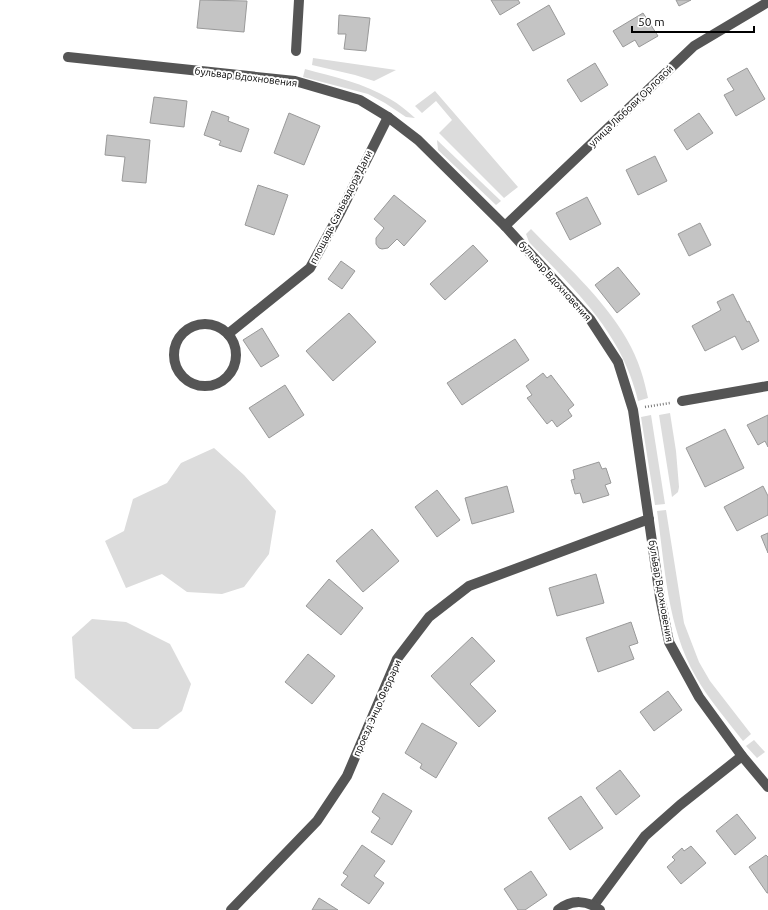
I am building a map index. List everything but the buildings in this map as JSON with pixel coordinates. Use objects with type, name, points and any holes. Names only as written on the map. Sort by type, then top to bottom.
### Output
[{"type":"street","points":[[296,51],[299,0]]},
{"type":"street","name":"улица Любови Орловой","points":[[505,226],[694,46],[768,2]]},
{"type":"street","name":"бульвар Вдохновения","points":[[68,57],[295,81],[360,100],[388,117],[418,140],[505,226],[590,319],[618,362],[633,410],[660,597],[669,642],[699,698],[742,756],[768,787]]},
{"type":"street","name":"площадь Сальвадора Дали","points":[[228,334],[310,268],[341,211],[388,117]]},
{"type":"street","points":[[205,323],[215,325],[225,330],[228,334],[232,338],[236,348],[237,359],[234,369],[227,378],[218,384],[198,386],[181,376],[176,367],[174,347],[186,330],[205,323]]},
{"type":"street","points":[[682,401],[768,386]]},
{"type":"street","name":"проезд Энцо Феррари","points":[[231,910],[317,821],[347,776],[397,659],[429,617],[469,586],[649,520]]},
{"type":"street","points":[[558,910],[573,902],[584,902],[597,908],[645,836],[680,805],[742,756]]},
{"type":"path","points":[[633,410],[682,401]]},
{"type":"shaded area","points":[[313,58],[396,70],[374,81],[312,65]]},
{"type":"shaded area","points":[[305,69],[349,81],[380,93],[415,118],[406,117],[368,94],[303,77]]},
{"type":"shaded area","points":[[435,91],[518,187],[504,198],[439,133],[452,120],[436,101],[422,113],[415,106]]},
{"type":"shaded area","points":[[437,140],[501,201],[496,205],[438,150]]},
{"type":"shaded area","points":[[531,229],[578,277],[609,313],[622,331],[633,351],[641,371],[648,398],[638,401],[630,375],[611,337],[586,303],[529,242],[526,234]]},
{"type":"shaded area","points":[[670,413],[676,451],[679,487],[678,492],[672,497],[659,415]]},
{"type":"shaded area","points":[[651,415],[665,504],[655,505],[641,417]]},
{"type":"shaded area","points":[[214,448],[244,475],[276,511],[269,554],[244,587],[222,594],[187,592],[162,574],[126,588],[105,541],[124,531],[133,499],[167,483],[181,463]]},
{"type":"shaded area","points":[[666,510],[684,623],[699,662],[710,681],[751,734],[743,741],[712,702],[696,677],[686,658],[679,638],[673,617],[665,575],[657,511]]},
{"type":"shaded area","points":[[92,619],[126,622],[170,644],[191,684],[182,711],[158,729],[133,729],[75,678],[72,637]]},
{"type":"shaded area","points":[[754,740],[765,752],[757,758],[746,746]]}]
